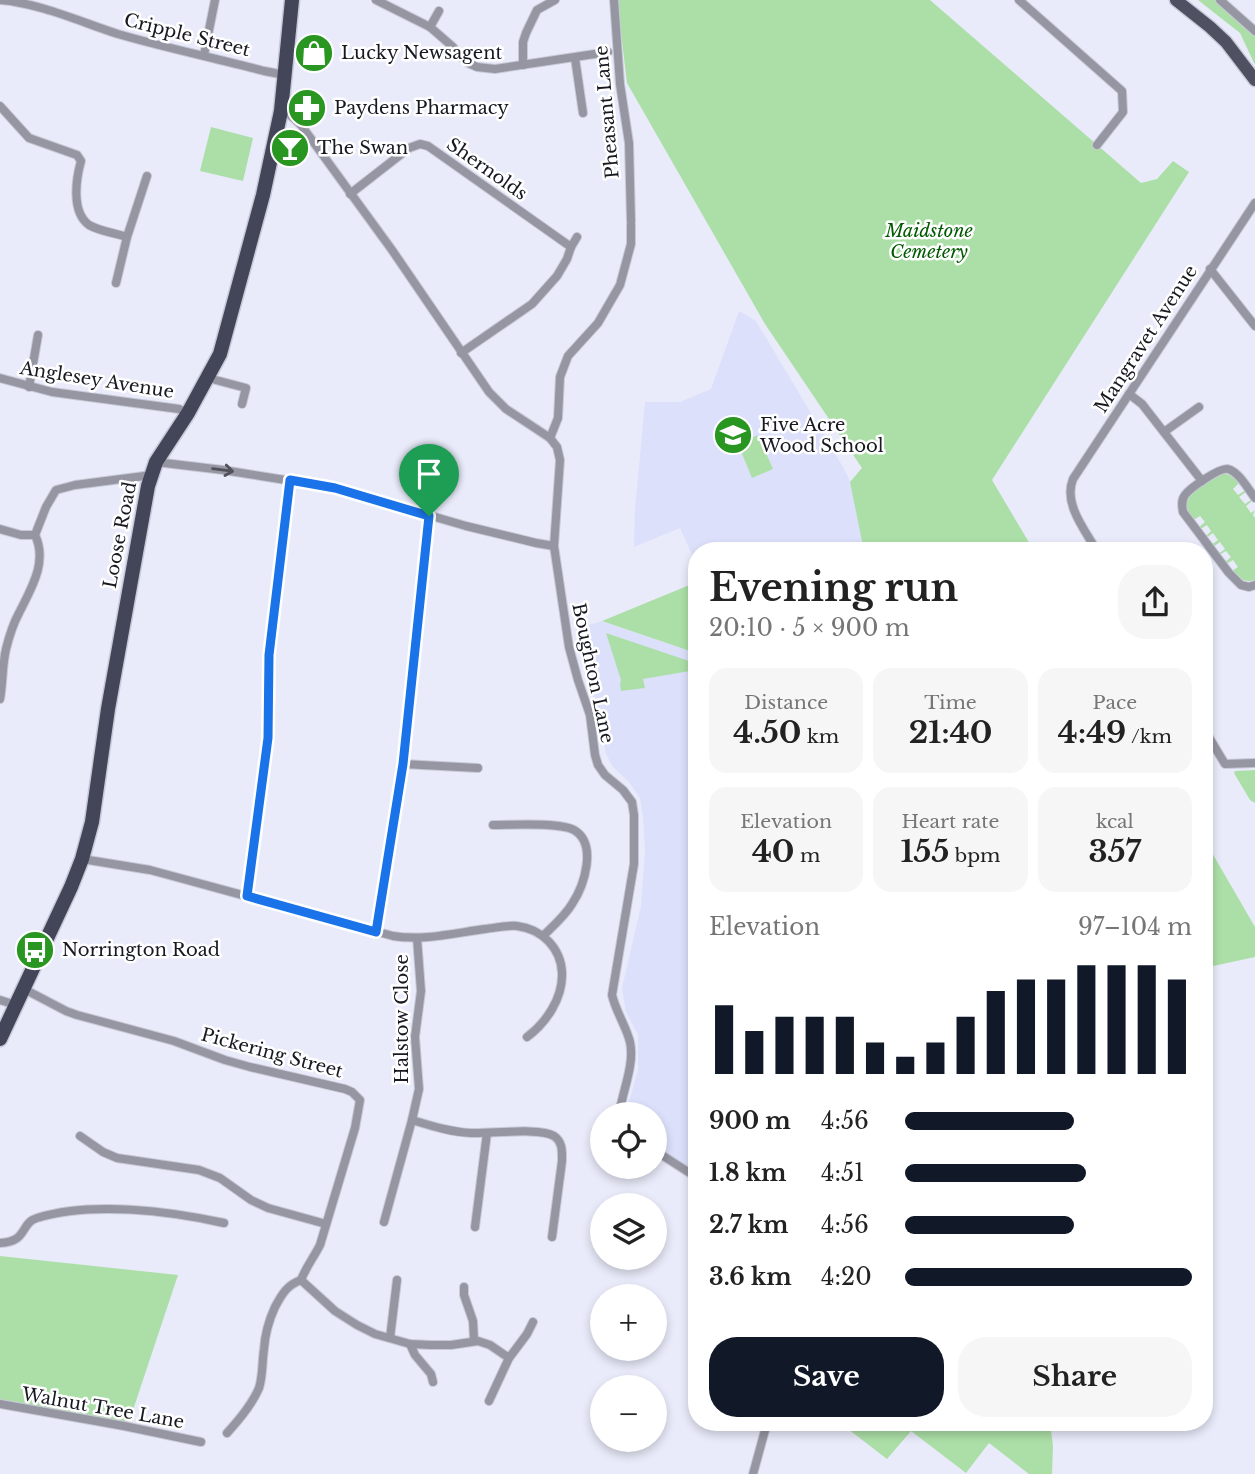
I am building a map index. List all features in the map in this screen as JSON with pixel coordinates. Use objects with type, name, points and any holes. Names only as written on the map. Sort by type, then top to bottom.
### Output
[{"type":"highway","name":"Loose Road","points":[[0,1039],[82,859],[92,822],[140,525],[154,469],[188,414],[220,354],[263,195],[281,111],[292,0]]},
{"type":"main road","points":[[1176,0],[1226,42],[1255,80]]},
{"type":"street","name":"Cripple Street","points":[[0,0],[126,36],[285,75]]},
{"type":"street","points":[[204,55],[215,0]]},
{"type":"street","points":[[376,0],[430,27],[468,63],[477,67],[495,69],[608,52]]},
{"type":"street","points":[[523,65],[523,42],[537,10],[555,0]]},
{"type":"street","name":"Pheasant Lane","points":[[550,438],[558,418],[560,377],[568,356],[598,323],[620,285],[632,244],[629,143],[620,84],[614,0]]},
{"type":"street","points":[[1019,0],[1122,91],[1123,112],[1097,145]]},
{"type":"street","points":[[1220,0],[1255,31]]},
{"type":"street","points":[[430,27],[439,11]]},
{"type":"street","points":[[575,58],[583,113]]},
{"type":"street","points":[[0,106],[29,138],[77,155],[81,161],[76,198],[82,218],[91,226],[127,237]]},
{"type":"street","points":[[281,111],[288,113],[301,125],[497,401],[550,438]]},
{"type":"street","name":"Shernolds","points":[[350,194],[409,148],[420,144],[428,146],[571,247]]},
{"type":"street","points":[[116,283],[127,237],[147,176]]},
{"type":"street","name":"Mangravet Avenue","points":[[1092,542],[1071,504],[1069,494],[1073,479],[1255,203]]},
{"type":"street","points":[[461,353],[532,303],[557,276],[577,237]]},
{"type":"street","points":[[1210,269],[1255,326]]},
{"type":"street","points":[[29,387],[38,335]]},
{"type":"street","name":"Anglesey Avenue","points":[[0,378],[64,394],[179,409],[188,414]]},
{"type":"street","points":[[208,378],[246,388],[242,404]]},
{"type":"street","points":[[1129,394],[1142,404],[1202,481]]},
{"type":"street","points":[[1164,432],[1199,407]]},
{"type":"street","name":"Boughton Lane","points":[[550,438],[557,447],[560,460],[554,546],[567,638],[590,715],[598,765],[632,802],[634,815],[634,864],[612,995],[630,1039],[632,1051],[622,1102]]},
{"type":"street","points":[[1206,542],[1183,512],[1182,502],[1185,495],[1223,468],[1236,473],[1255,498]]},
{"type":"street","points":[[0,699],[6,650],[39,564],[39,546],[35,535],[46,507],[57,490],[75,485],[154,469],[223,470],[335,488],[496,534],[554,546]]},
{"type":"street","points":[[247,896],[268,738],[269,655],[290,480]]},
{"type":"street","points":[[376,932],[403,764],[429,516]]},
{"type":"street","points":[[0,529],[21,535],[35,535]]},
{"type":"street","points":[[1213,552],[1241,585],[1255,585]]},
{"type":"street","points":[[1213,744],[1225,764],[1255,763]]},
{"type":"street","points":[[403,764],[478,768]]},
{"type":"street","points":[[493,825],[561,826],[575,831],[585,841],[587,858],[584,880],[572,905],[544,936]]},
{"type":"street","points":[[82,859],[150,870],[393,936],[417,938],[512,926],[526,928],[544,936],[557,953],[561,967],[558,995],[544,1023],[527,1037]]},
{"type":"street","name":"Halstow Close","points":[[384,1222],[419,1089],[415,1037],[421,990],[417,938]]},
{"type":"street","name":"Pickering Street","points":[[24,989],[77,1015],[174,1041],[225,1060],[345,1089],[360,1100],[355,1128],[320,1244],[304,1271],[302,1280],[292,1283],[280,1296],[265,1336],[259,1388],[246,1411],[227,1433]]},
{"type":"street","points":[[0,1000],[16,1005]]},
{"type":"street","points":[[412,1121],[453,1131],[537,1132],[558,1140],[562,1161],[552,1237]]},
{"type":"street","points":[[475,1227],[487,1133]]},
{"type":"street","points":[[79,1136],[117,1158],[199,1170],[220,1178],[251,1200],[268,1208],[326,1224]]},
{"type":"street","points":[[667,1158],[688,1172]]},
{"type":"street","points":[[0,1243],[18,1239],[33,1219],[70,1211],[131,1210],[224,1223]]},
{"type":"street","points":[[302,1280],[335,1311],[376,1334],[410,1344],[451,1345],[474,1340],[490,1345],[509,1358]]},
{"type":"street","points":[[390,1338],[397,1280]]},
{"type":"street","points":[[464,1287],[473,1321],[474,1340]]},
{"type":"street","points":[[489,1401],[509,1358],[533,1322]]},
{"type":"street","points":[[410,1344],[415,1355],[431,1374],[433,1382]]},
{"type":"street","name":"Walnut Tree Lane","points":[[0,1404],[201,1442]]},
{"type":"street","points":[[753,1474],[765,1431]]},
{"type":"shaded area","name":"Five Acre Wood School","points":[[739,311],[756,321],[843,467],[852,485],[863,542],[688,542],[688,546],[680,528],[634,547],[645,402],[680,402],[711,389]]},
{"type":"shaded area","points":[[602,621],[688,650],[688,1168],[667,1153],[667,1102],[629,1102],[638,1070],[638,1035],[626,1012],[622,988],[641,906],[645,849],[643,817],[640,798],[629,782],[613,767],[606,754],[576,629]]},
{"type":"green space","name":"Maidstone Cemetery","points":[[617,0],[930,0],[1141,183],[1157,179],[1173,161],[1189,172],[992,480],[1029,542],[862,542],[850,482],[862,468],[765,324],[627,83]]},
{"type":"green space","points":[[1198,0],[1216,0],[1255,34],[1255,65],[1240,33]]},
{"type":"green space","points":[[211,127],[253,138],[243,181],[200,171]]},
{"type":"green space","points":[[758,435],[773,469],[752,478],[738,444]]},
{"type":"green space","points":[[1216,473],[1227,474],[1239,483],[1233,489],[1238,495],[1246,492],[1239,497],[1245,504],[1251,500],[1246,506],[1251,513],[1255,510],[1255,580],[1245,581],[1235,574],[1232,571],[1238,567],[1233,560],[1226,564],[1231,557],[1226,551],[1218,554],[1225,549],[1220,542],[1213,547],[1218,540],[1213,533],[1205,537],[1211,531],[1207,525],[1199,530],[1205,522],[1200,516],[1192,521],[1187,513],[1186,497]]},
{"type":"green space","points":[[688,586],[688,650],[602,621]]},
{"type":"green space","points":[[606,633],[688,661],[688,671],[643,679],[645,688],[621,691],[621,680]]},
{"type":"green space","points":[[1255,770],[1255,803],[1250,800],[1234,773]]},
{"type":"green space","points":[[1213,855],[1255,927],[1255,957],[1213,966]]},
{"type":"green space","points":[[0,1256],[178,1275],[129,1422],[0,1404]]},
{"type":"green space","points":[[851,1431],[911,1431],[887,1459]]},
{"type":"green space","points":[[911,1431],[1051,1431],[1052,1474],[1029,1474],[989,1443],[966,1473]]},
{"type":"place","name":"Lucky Newsagent","points":[[314,53]]},
{"type":"place","name":"Paydens Pharmacy","points":[[307,108]]},
{"type":"place","name":"The Swan","points":[[290,148]]},
{"type":"place","name":"Five Acre Wood School","points":[[733,435]]},
{"type":"place","name":"Norrington Road","points":[[35,950]]},
{"type":"route","points":[[290,480],[335,488],[429,516],[403,764],[376,932],[247,896],[268,738],[269,655],[290,480]]}]
